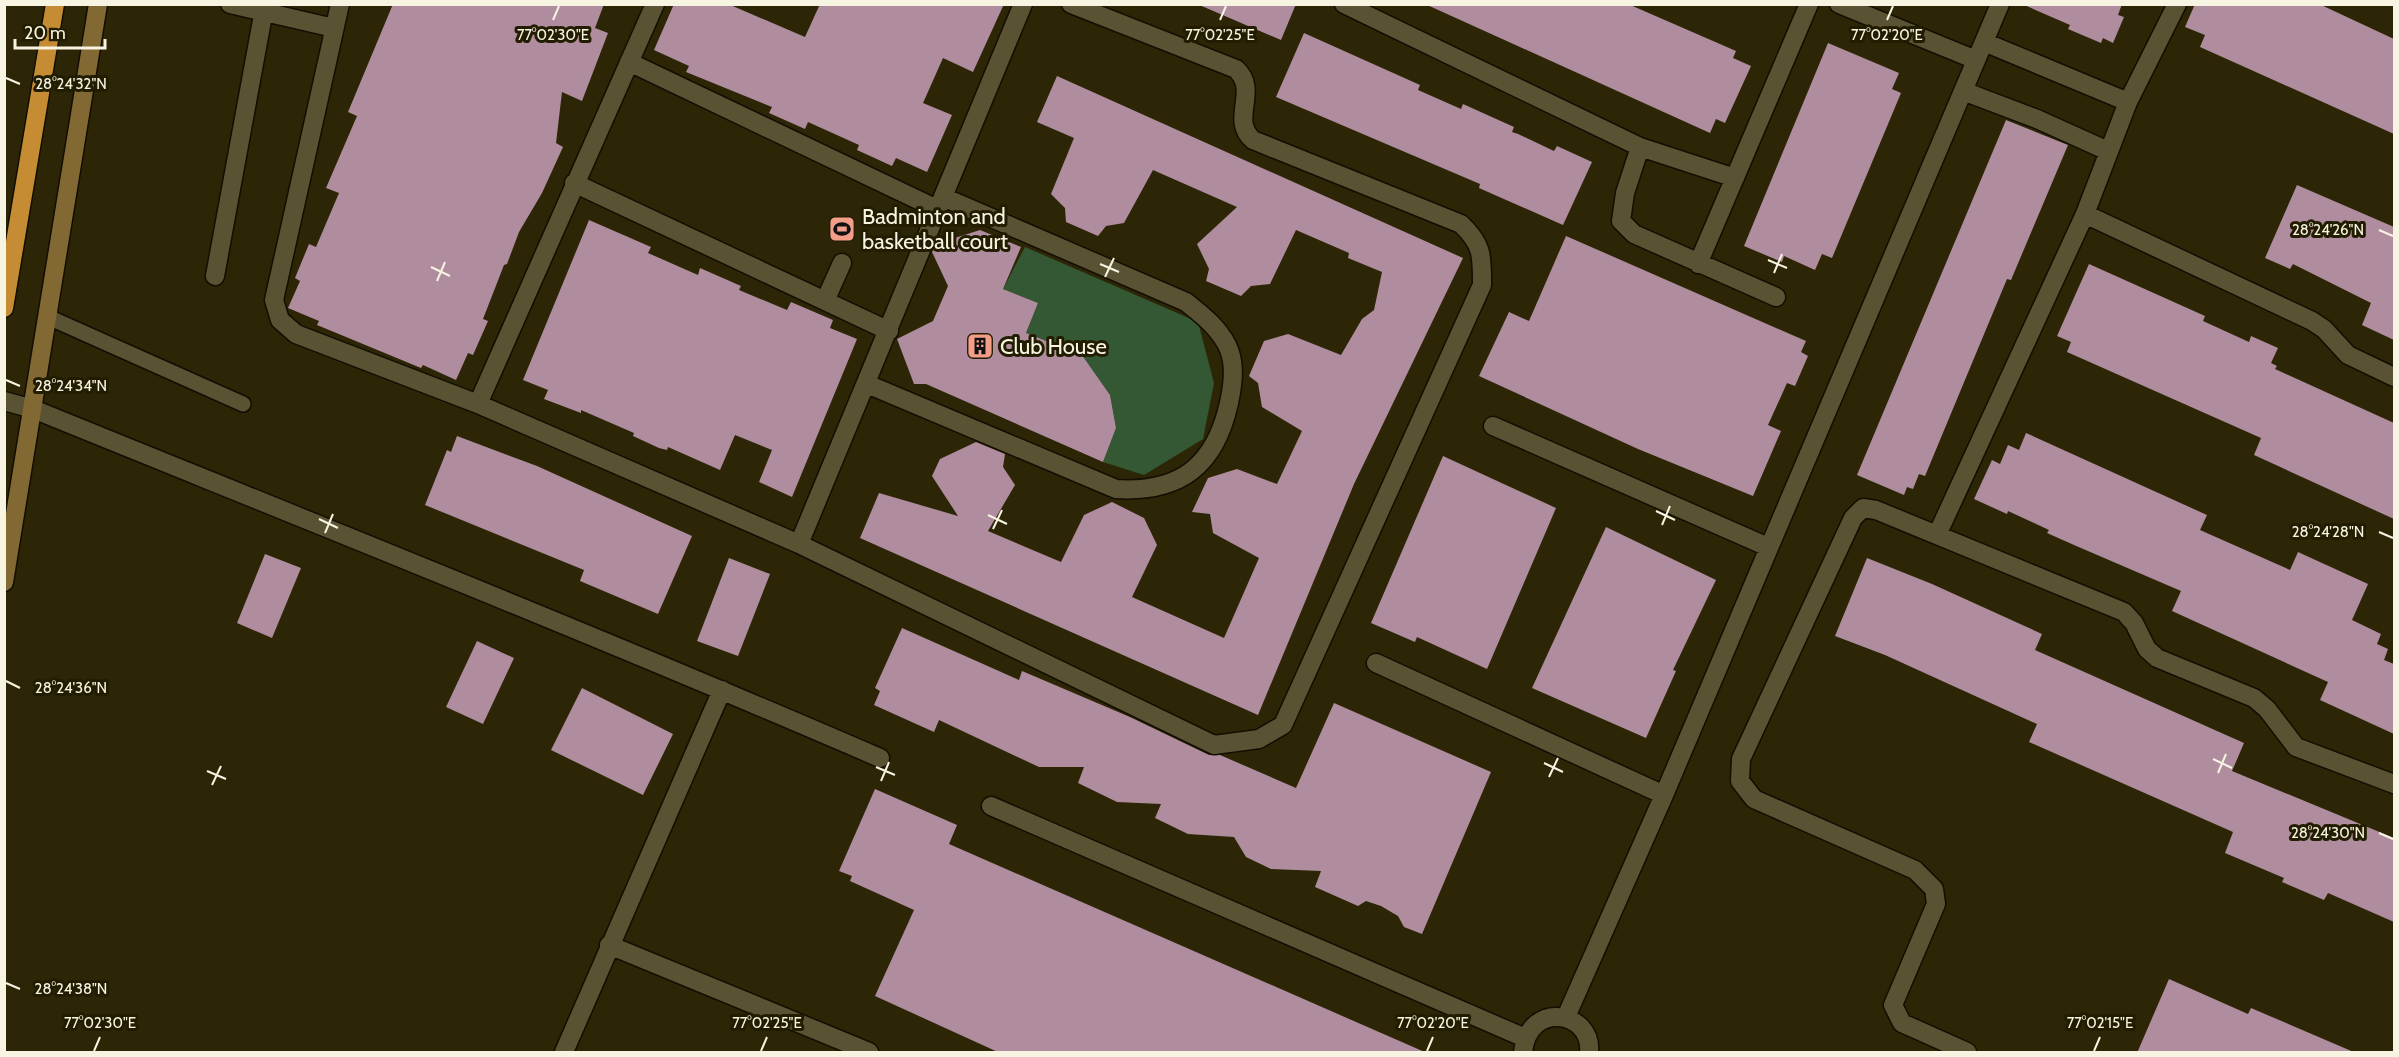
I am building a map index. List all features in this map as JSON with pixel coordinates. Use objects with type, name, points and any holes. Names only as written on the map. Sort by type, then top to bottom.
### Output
[{"type":"highway","points":[[4,308],[56,4]]},
{"type":"main road","points":[[4,582],[98,4]]},
{"type":"street","points":[[230,4],[264,7],[334,28]]},
{"type":"street","points":[[340,4],[274,300],[280,320],[296,334],[478,404],[799,544],[1214,745],[1259,739],[1283,725],[1482,285],[1482,258],[1477,239],[1461,224],[1253,140],[1246,134],[1243,124],[1247,85],[1244,76],[1236,69],[1071,4]]},
{"type":"street","points":[[478,404],[655,4]]},
{"type":"street","points":[[799,544],[1023,4]]},
{"type":"street","points":[[1344,4],[1640,147],[1735,178]]},
{"type":"street","points":[[1698,264],[1809,4]]},
{"type":"street","points":[[1839,4],[1976,60]]},
{"type":"street","points":[[1566,1017],[1664,795],[2000,4]]},
{"type":"street","points":[[1936,535],[2085,214],[2128,102],[2177,4]]},
{"type":"street","points":[[215,276],[264,7]]},
{"type":"street","points":[[1984,42],[2128,102]]},
{"type":"street","points":[[629,62],[940,203],[1186,302],[1215,325],[1228,346],[1234,379],[1225,419],[1211,450],[1192,472],[1166,485],[1143,490],[1116,489],[867,384]]},
{"type":"street","points":[[1963,91],[2037,119],[2108,152]]},
{"type":"street","points":[[1640,147],[1625,193],[1621,221],[1634,234],[1776,297]]},
{"type":"street","points":[[574,183],[889,331]]},
{"type":"street","points":[[2085,214],[2312,321],[2324,329],[2348,355],[2394,377]]},
{"type":"street","points":[[825,301],[842,263]]},
{"type":"street","points":[[4,401],[33,409],[722,690],[880,758]]},
{"type":"street","points":[[1493,426],[1768,547]]},
{"type":"street","points":[[1967,1053],[1902,1023],[1893,1005],[1936,904],[1934,889],[1915,870],[1754,799],[1740,781],[1741,759],[1853,518],[1863,508],[1876,510],[2124,612],[2134,623],[2152,654],[2254,698],[2267,709],[2296,747],[2394,784]]},
{"type":"street","points":[[1376,663],[1664,795]]},
{"type":"street","points":[[564,1053],[609,945],[722,690]]},
{"type":"street","points":[[991,806],[1524,1045],[1534,1024],[1549,1017],[1566,1017],[1581,1028],[1589,1044],[1588,1053]]},
{"type":"street","points":[[609,945],[845,1048],[869,1053]]},
{"type":"lane","points":[[48,317],[243,404]]},
{"type":"green space","points":[[1025,247],[1198,322],[1214,383],[1203,439],[1144,475],[1103,462],[1116,428],[1110,395],[1082,355],[1026,333],[1038,303],[1003,289]]},
{"type":"building","points":[[393,4],[604,4],[595,28],[608,33],[582,101],[562,92],[556,143],[563,147],[542,193],[519,232],[507,264],[504,265],[483,319],[488,321],[473,355],[468,353],[456,380],[423,365],[421,368],[317,325],[319,321],[288,308],[300,281],[295,278],[309,244],[316,247],[339,193],[326,188],[357,116],[348,112]]},
{"type":"building","points":[[674,4],[728,4],[805,37],[820,4],[1004,4],[973,72],[943,58],[923,103],[952,115],[927,172],[896,158],[892,166],[857,150],[859,145],[808,122],[805,129],[769,113],[772,107],[686,72],[689,66],[654,50]]},
{"type":"building","points":[[1197,4],[1296,4],[1281,40]]},
{"type":"building","points":[[1425,4],[1628,4],[1736,51],[1733,58],[1751,66],[1725,123],[1716,119],[1710,133]]},
{"type":"building","points":[[2022,4],[2122,4],[2118,15],[2124,17],[2113,43],[2103,38],[2101,43],[2068,29],[2070,25]]},
{"type":"building","points":[[2195,4],[2319,4],[2394,39],[2394,134],[2200,47],[2205,35],[2185,27]]},
{"type":"building","points":[[1304,33],[1420,85],[1418,90],[1461,109],[1463,104],[1514,127],[1512,132],[1554,151],[1557,146],[1592,162],[1563,225],[1479,188],[1480,184],[1276,97]]},
{"type":"building","points":[[1828,43],[1899,73],[1892,89],[1901,93],[1832,258],[1822,254],[1815,270],[1784,256],[1782,262],[1744,246]]},
{"type":"building","points":[[1057,76],[1463,258],[1354,484],[1258,715],[860,538],[879,493],[958,516],[932,476],[940,459],[976,442],[1005,454],[1003,467],[1015,485],[988,531],[1061,562],[1084,515],[1112,502],[1144,518],[1157,545],[1132,597],[1224,638],[1259,558],[1213,533],[1210,514],[1192,512],[1208,478],[1237,469],[1277,484],[1302,431],[1262,407],[1258,383],[1249,376],[1264,341],[1288,334],[1341,355],[1362,319],[1374,310],[1382,272],[1348,258],[1349,253],[1296,230],[1270,284],[1251,286],[1241,296],[1206,281],[1209,269],[1197,244],[1237,207],[1153,170],[1124,223],[1106,226],[1098,236],[1066,222],[1065,208],[1051,194],[1074,138],[1037,122]]},
{"type":"building","points":[[2006,120],[2068,145],[2011,280],[2007,279],[1925,476],[1919,474],[1913,489],[1907,487],[1904,495],[1857,475]]},
{"type":"building","points":[[2297,185],[2394,227],[2394,340],[2362,325],[2371,303],[2293,264],[2290,269],[2265,258]]},
{"type":"building","points":[[589,220],[651,247],[648,253],[698,275],[700,268],[741,286],[739,290],[787,310],[791,302],[833,320],[830,328],[857,339],[792,497],[759,482],[772,450],[735,435],[720,470],[668,447],[667,450],[659,448],[633,436],[634,433],[581,410],[581,413],[544,399],[548,390],[523,380]]},
{"type":"building","name":"Club House","points":[[980,230],[1021,247],[1003,289],[1038,303],[1026,333],[1082,355],[1110,395],[1116,428],[1103,462],[926,384],[914,384],[897,339],[933,321],[948,286],[932,252],[936,244]]},
{"type":"building","points":[[1566,236],[1806,341],[1801,352],[1808,356],[1795,386],[1787,383],[1768,425],[1781,431],[1753,496],[1638,449],[1479,376],[1509,312],[1529,321]]},
{"type":"building","points":[[2089,264],[2205,316],[2203,321],[2249,342],[2251,336],[2278,348],[2271,363],[2277,366],[2275,369],[2394,423],[2394,519],[2254,455],[2261,438],[2067,352],[2071,342],[2057,336]]},
{"type":"building","points":[[2026,433],[2207,515],[2200,530],[2290,570],[2298,552],[2368,584],[2352,620],[2381,634],[2377,644],[2388,649],[2384,660],[2394,664],[2394,734],[2320,700],[2328,682],[2172,611],[2181,591],[2047,533],[2049,530],[2008,511],[2007,514],[1974,499],[1992,460],[2000,464],[2008,445],[2019,450]]},
{"type":"building","points":[[457,436],[537,466],[692,536],[658,614],[580,581],[584,570],[425,505],[447,450],[451,452]]},
{"type":"building","points":[[1443,456],[1556,508],[1487,669],[1417,637],[1415,642],[1371,623]]},
{"type":"building","points":[[1606,527],[1716,580],[1673,670],[1676,671],[1646,738],[1532,688]]},
{"type":"building","points":[[265,554],[301,568],[272,638],[237,623]]},
{"type":"building","points":[[729,558],[770,574],[738,656],[697,641]]},
{"type":"building","points":[[1867,558],[1932,584],[2042,634],[2035,650],[2244,743],[2232,771],[2394,838],[2394,922],[2328,893],[2324,900],[2282,882],[2284,878],[2225,853],[2233,832],[2029,742],[2037,724],[1885,655],[1835,636]]},
{"type":"building","points":[[902,628],[1019,680],[1022,671],[1130,717],[1209,755],[1220,755],[1296,788],[1334,703],[1491,772],[1422,934],[1404,927],[1398,916],[1381,906],[1366,901],[1358,906],[1315,887],[1321,871],[1271,869],[1246,857],[1234,837],[1188,834],[1155,818],[1161,804],[1117,802],[1078,783],[1084,767],[1039,767],[939,720],[934,732],[874,705],[880,691],[875,688]]},
{"type":"building","points":[[477,641],[514,658],[483,724],[446,707]]},
{"type":"building","points":[[582,688],[673,734],[643,795],[551,750]]},
{"type":"building","points":[[875,789],[957,825],[949,844],[1427,1053],[1000,1053],[875,996],[914,910],[850,881],[852,876],[839,871]]},
{"type":"building","points":[[2169,979],[2248,1014],[2251,1008],[2356,1053],[2137,1053]]},
{"type":"place","name":"Badminton and basketball court","points":[[842,229]]},
{"type":"place","name":"Club House","points":[[980,346]]}]
